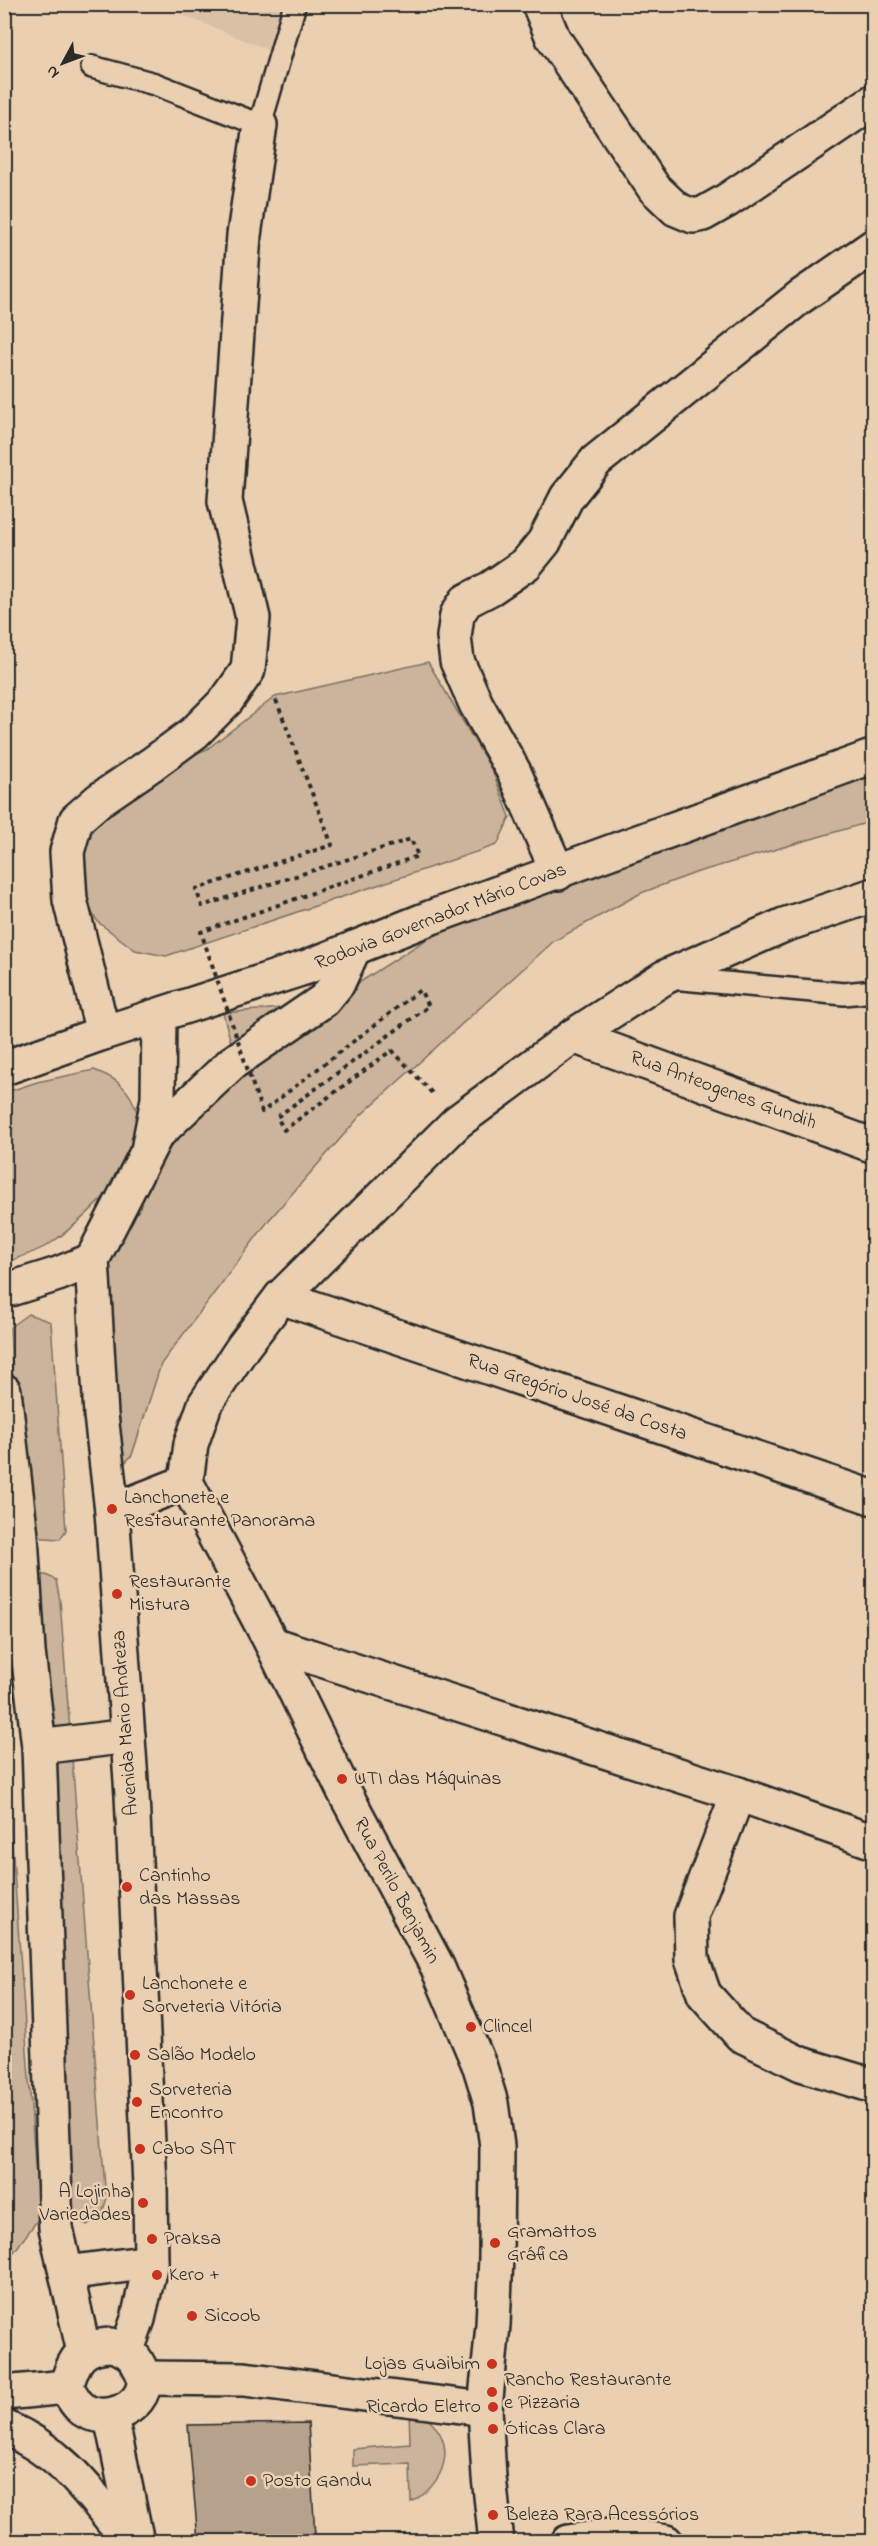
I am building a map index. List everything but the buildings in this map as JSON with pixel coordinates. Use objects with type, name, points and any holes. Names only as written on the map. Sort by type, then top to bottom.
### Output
[{"type":"main road","points":[[539,4],[553,39],[654,188],[676,209],[693,216],[703,214],[726,201],[873,101]]},
{"type":"main road","points":[[103,1033],[70,900],[66,852],[76,820],[99,800],[194,733],[227,700],[248,670],[253,618],[225,501],[244,235],[260,125]]},
{"type":"main road","points":[[558,873],[514,772],[476,704],[457,662],[454,637],[457,615],[466,601],[491,588],[526,564],[544,542],[567,497],[596,461],[800,297],[873,246]]},
{"type":"main road","name":"Rodovia Governador Mário Covas","points":[[4,1068],[103,1033],[307,967],[432,917],[558,873],[873,756]]},
{"type":"main road","points":[[111,1511],[186,1482],[191,1444],[205,1404],[243,1347],[281,1297],[457,1122],[573,1036],[665,977],[784,925],[873,895]]},
{"type":"main road","name":"Avenida Mario Andreza","points":[[128,2350],[138,2319],[151,2262],[149,2174],[128,1736],[111,1511],[101,1415],[92,1260],[156,1135],[232,1064],[324,1000],[338,983],[354,948]]},
{"type":"main road","points":[[149,1145],[158,1100],[159,1016]]},
{"type":"main road","name":"Rua Anteogenes Gundih","points":[[573,1036],[873,1146]]},
{"type":"main road","points":[[4,1291],[58,1274],[92,1260]]},
{"type":"main road","name":"Rua Gregório José da Costa","points":[[281,1297],[873,1498]]},
{"type":"main road","points":[[4,1390],[19,1513],[28,1652],[39,1747],[56,2228],[84,2352]]},
{"type":"main road","name":"Rua Perilo Benjamin","points":[[186,1482],[272,1644],[345,1793],[437,1966],[480,2067],[491,2103],[497,2146],[496,2257],[493,2325],[485,2409],[496,2541]]},
{"type":"main road","points":[[272,1644],[738,1794],[873,1842]]},
{"type":"main road","points":[[39,1747],[128,1736]]},
{"type":"main road","points":[[738,1794],[691,1916],[692,1959],[704,1994],[741,2035],[801,2064],[873,2086]]},
{"type":"main road","points":[[66,2273],[151,2262]]},
{"type":"main road","points":[[111,2345],[128,2350],[145,2378],[142,2392],[130,2405],[111,2416],[93,2415],[79,2407],[66,2386],[72,2364],[84,2352],[95,2346],[111,2345]]},
{"type":"main road","points":[[145,2378],[244,2379],[485,2409]]},
{"type":"main road","points":[[4,2393],[66,2386]]},
{"type":"main road","points":[[111,2416],[137,2541]]},
{"type":"main road","points":[[4,2427],[32,2439],[73,2472],[130,2541]]},
{"type":"main road","points":[[568,2541],[622,2534],[666,2541]]},
{"type":"lane","points":[[92,67],[155,84],[260,125],[295,4]]},
{"type":"lane","points":[[665,977],[844,994],[873,992]]},
{"type":"path","points":[[275,697],[332,845],[196,889],[202,906],[411,839],[418,856],[201,932],[262,1112],[420,990],[429,1006],[277,1117],[285,1130],[392,1050],[411,1068],[457,1122]]},
{"type":"shaded area","points":[[158,5],[288,5],[282,56],[254,44]]},
{"type":"shaded area","points":[[428,662],[493,772],[510,817],[497,845],[166,956],[135,950],[98,922],[82,898],[79,870],[86,839],[110,803],[145,775],[207,749],[275,697]]},
{"type":"shaded area","points":[[873,773],[873,821],[698,872],[641,893],[554,941],[361,1115],[269,1220],[161,1364],[132,1455],[123,1465],[117,1459],[110,1255],[155,1138],[332,1000],[475,908]]},
{"type":"shaded area","points":[[281,1008],[231,1043],[223,1013]]},
{"type":"shaded area","points":[[94,1070],[118,1082],[131,1097],[140,1126],[137,1149],[131,1162],[112,1188],[75,1225],[46,1246],[5,1263],[4,1093],[37,1082]]},
{"type":"shaded area","points":[[28,1314],[51,1322],[66,1530],[60,1539],[30,1537],[19,1524],[10,1327]]},
{"type":"shaded area","points":[[36,1575],[46,1575],[56,1580],[60,1601],[106,2201],[101,2217],[87,2225],[74,2218],[65,2207]]},
{"type":"shaded area","points":[[5,1745],[39,2218],[4,2264]]},
{"type":"shaded area","points":[[409,2410],[426,2418],[436,2428],[443,2439],[445,2451],[444,2463],[432,2486],[411,2502],[410,2464],[353,2466],[353,2449],[410,2444]]},
{"type":"place","name":"Lanchonete e Restaurante Panorama","points":[[112,1509]]},
{"type":"place","name":"Restaurante Mistura","points":[[117,1594]]},
{"type":"place","name":"UTI das Máquinas","points":[[342,1779]]},
{"type":"place","name":"Cantinho das Massas","points":[[127,1887]]},
{"type":"place","name":"Lanchonete e Sorveteria Vitória","points":[[130,1995]]},
{"type":"place","name":"Clincel","points":[[471,2027]]},
{"type":"place","name":"Salão Modelo","points":[[135,2055]]},
{"type":"place","name":"Sorveteria Encontro","points":[[137,2102]]},
{"type":"place","name":"Cabo SAT","points":[[140,2149]]},
{"type":"place","name":"A Lojinha Variedades","points":[[143,2203]]},
{"type":"place","name":"Praksa","points":[[152,2239]]},
{"type":"place","name":"Gramattos Gráfica","points":[[495,2243]]},
{"type":"place","name":"Kero +","points":[[157,2275]]},
{"type":"place","name":"Sicoob","points":[[192,2316]]},
{"type":"place","name":"Lojas Guaibim","points":[[492,2364]]},
{"type":"place","name":"Rancho Restaurante e Pizzaria","points":[[492,2392]]},
{"type":"place","name":"Ricardo Eletro","points":[[493,2407]]},
{"type":"place","name":"Óticas Clara","points":[[493,2429]]},
{"type":"place","name":"Posto Gandu","points":[[251,2481]]},
{"type":"place","name":"Beleza Rara Acessórios","points":[[493,2515]]}]
